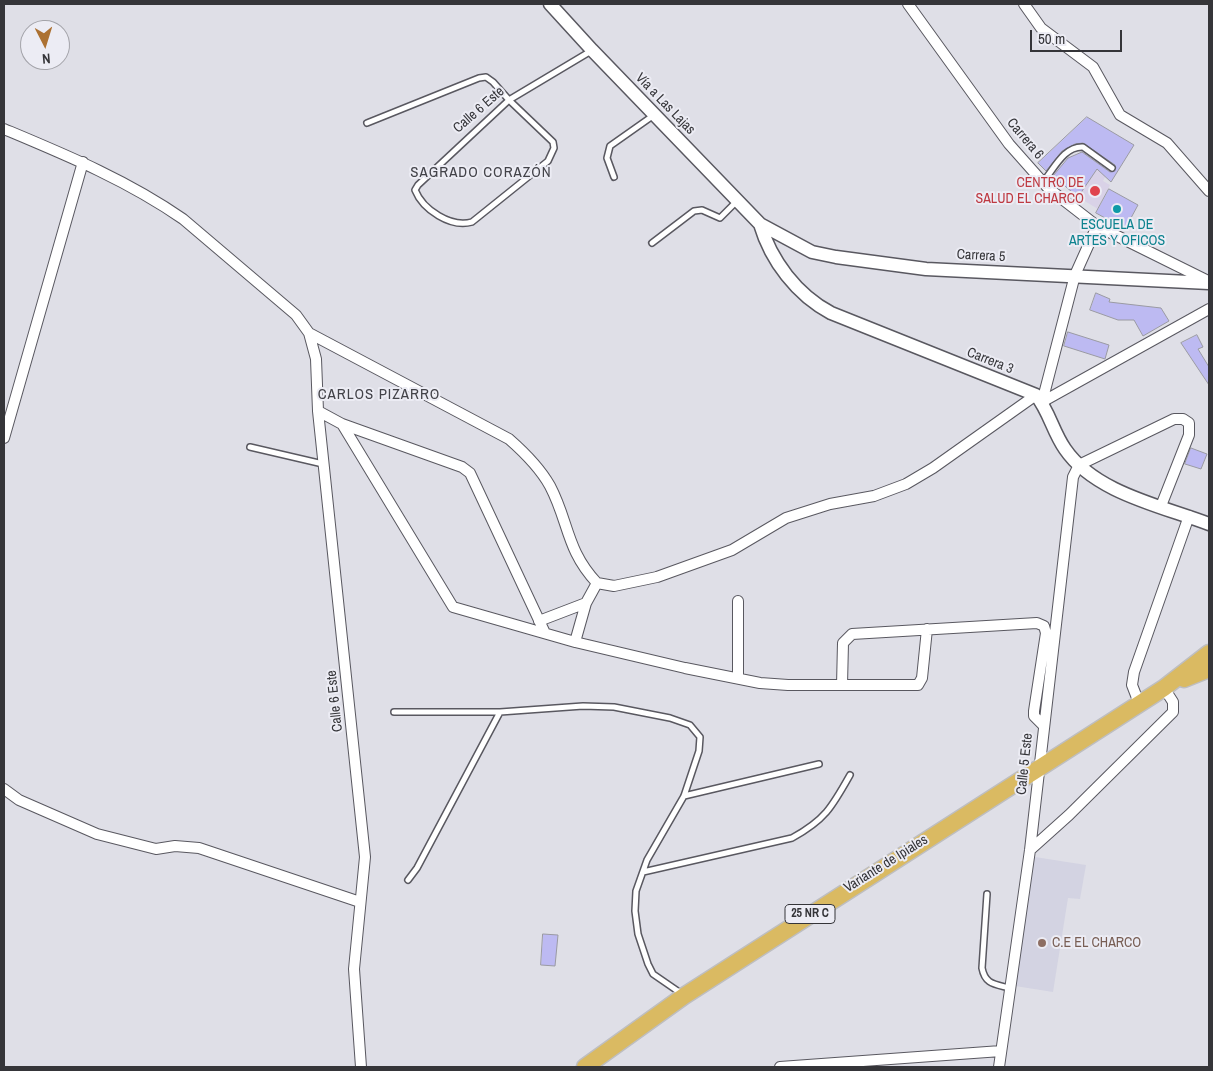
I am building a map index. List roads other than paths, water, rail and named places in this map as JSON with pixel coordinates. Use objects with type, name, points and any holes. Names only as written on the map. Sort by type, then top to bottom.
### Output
[{"type":"highway","name":"Variante de Ipiales","points":[[585,1067],[684,996],[1166,686],[1209,653]]},
{"type":"highway","name":"Variante de Ipiales","points":[[1166,686],[1209,669]]},
{"type":"street","name":"Vía a Las Lajas","points":[[550,4],[760,224]]},
{"type":"street","name":"Carrera 6","points":[[908,4],[1010,144],[1048,188],[1097,226],[1209,283]]},
{"type":"street","points":[[1024,4],[1041,28],[1093,67],[1120,115],[1167,143],[1209,191]]},
{"type":"street","points":[[4,129],[83,162],[119,180],[183,218],[296,315],[309,333],[509,439],[528,456],[550,487],[576,557],[597,584],[614,586],[657,577],[732,550],[786,518],[830,504],[874,496],[906,484],[1039,399],[1208,313]]},
{"type":"street","points":[[4,438],[83,162]]},
{"type":"street","name":"Carrera 5","points":[[760,224],[812,252],[926,269],[1209,283]]},
{"type":"street","name":"Carrera 3","points":[[760,224],[770,251],[798,289],[813,303],[831,313],[1039,399]]},
{"type":"street","points":[[1097,226],[1075,275],[1039,399],[1065,449],[1079,465],[1121,491],[1209,524]]},
{"type":"street","name":"Calle 6 Este","points":[[309,333],[316,359],[323,464],[365,857],[354,969],[361,1067]]},
{"type":"street","points":[[318,411],[342,424],[462,467],[470,474],[544,633]]},
{"type":"street","points":[[1079,465],[1174,419],[1183,419],[1189,423],[1189,435],[1161,506]]},
{"type":"street","points":[[342,424],[452,607],[574,642],[738,678],[788,685],[918,685],[922,678],[927,629]]},
{"type":"street","name":"Calle 5 Este","points":[[999,1067],[1030,850],[1073,477],[1079,465]]},
{"type":"street","points":[[1139,703],[1132,685],[1134,672],[1189,516]]},
{"type":"street","points":[[574,642],[586,603],[597,584]]},
{"type":"street","points":[[738,601],[738,678]]},
{"type":"street","points":[[539,621],[586,603]]},
{"type":"street","points":[[842,685],[843,643],[852,634],[1037,624],[1044,626],[1046,633],[1034,716],[1043,725]]},
{"type":"street","points":[[1030,850],[1069,815],[1173,712],[1173,702],[1166,686]]},
{"type":"street","points":[[4,789],[20,800],[97,834],[156,849],[175,846],[199,848],[360,902]]},
{"type":"street","points":[[780,1067],[1001,1051]]},
{"type":"lane","name":"Calle 6 Este","points":[[509,100],[553,142],[554,148],[548,161],[472,222],[462,224],[452,222],[430,209],[415,190],[418,185],[509,100],[592,50]]},
{"type":"lane","points":[[366,123],[468,84],[479,78],[486,77],[493,82],[509,100]]},
{"type":"lane","points":[[614,177],[607,158],[610,146],[654,115]]},
{"type":"lane","points":[[1043,182],[1067,151],[1078,146],[1083,146],[1112,168]]},
{"type":"lane","points":[[652,242],[694,211],[702,210],[720,218],[738,201]]},
{"type":"lane","points":[[250,447],[323,464]]},
{"type":"lane","points":[[394,712],[500,712],[583,706],[614,707],[670,718],[690,725],[700,737],[699,751],[684,796],[647,860],[636,891],[635,911],[641,947],[653,974],[684,996]]},
{"type":"lane","points":[[408,880],[421,860],[500,712]]},
{"type":"lane","points":[[684,796],[819,764]]},
{"type":"lane","points":[[643,872],[792,838],[812,827],[830,810],[850,775]]},
{"type":"lane","points":[[987,894],[982,968],[984,977],[988,981],[1009,988]]},
{"type":"place","name":"CENTRO DE SALUD EL CHARCO","points":[[1095,191]]},
{"type":"place","name":"ESCUELA DE ARTES Y OFICOS","points":[[1117,209]]},
{"type":"place","name":"C.E EL CHARCO","points":[[1042,943]]},
{"type":"district","name":"SAGRADO CORAZÓN","points":[[481,173]]},
{"type":"district","name":"CARLOS PIZARRO","points":[[379,395]]}]
